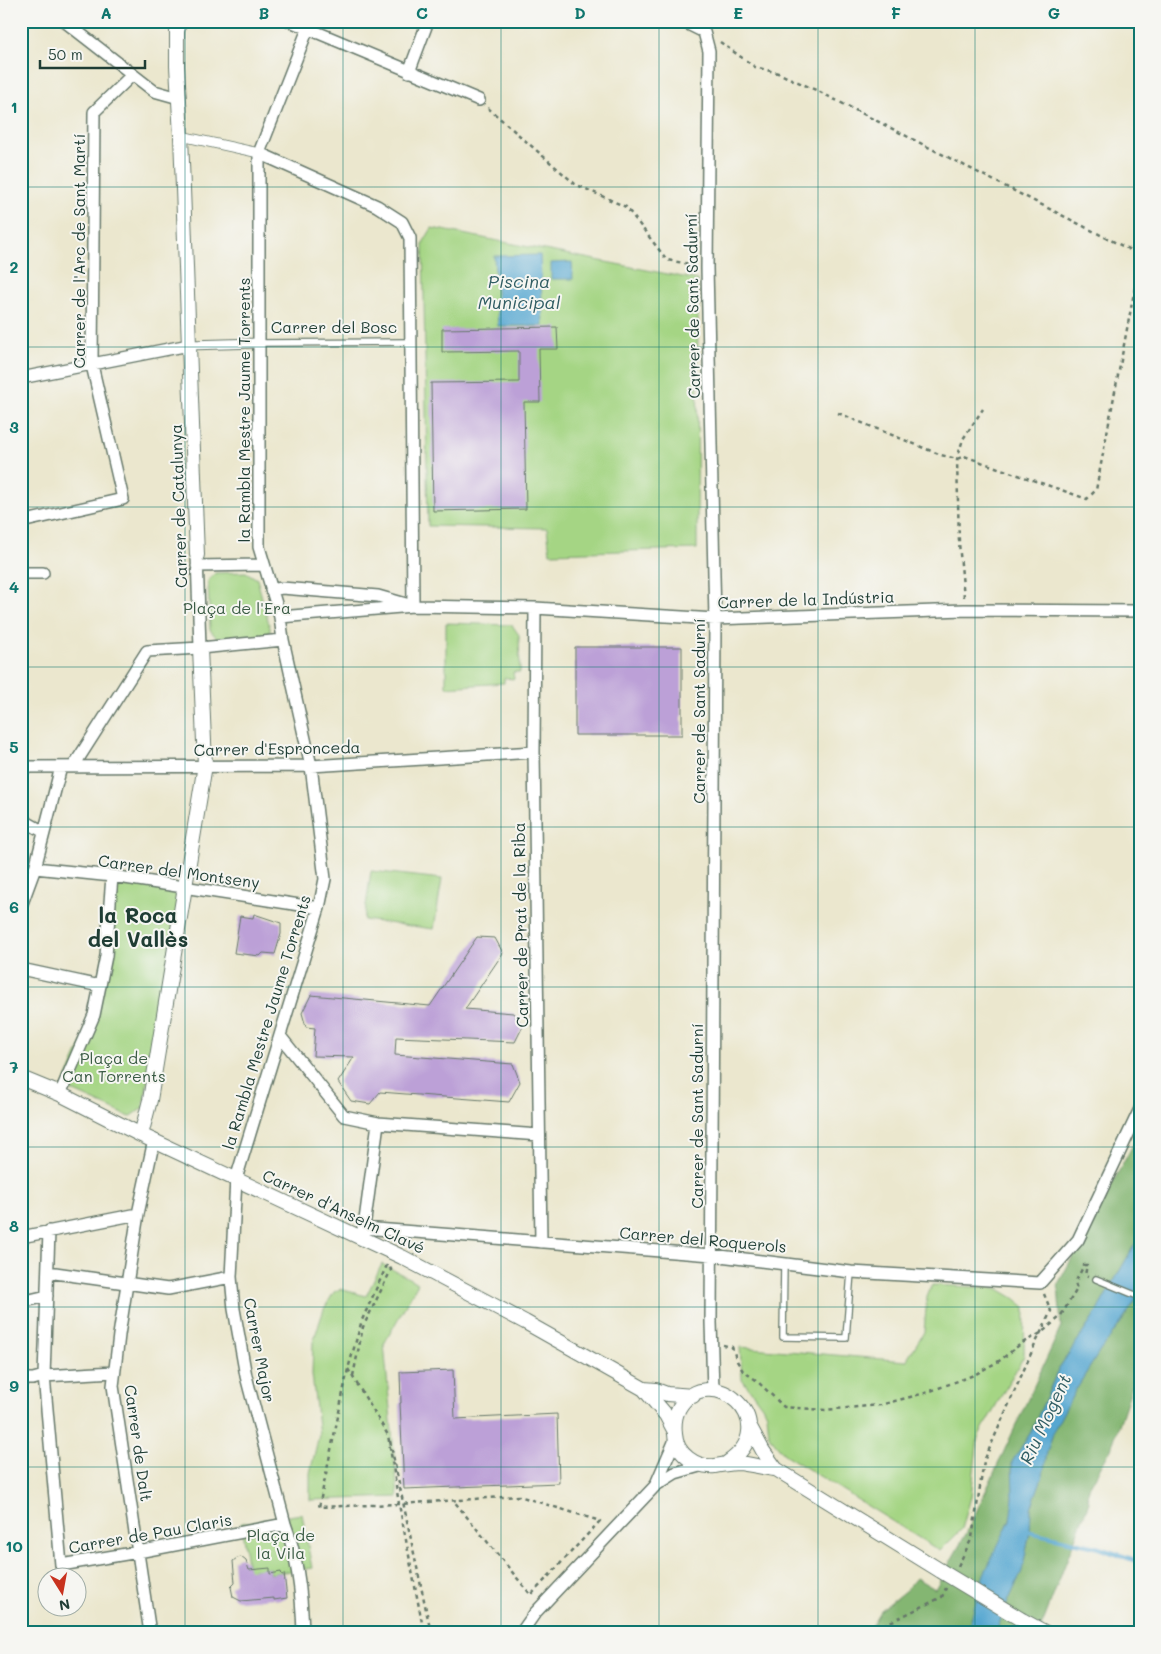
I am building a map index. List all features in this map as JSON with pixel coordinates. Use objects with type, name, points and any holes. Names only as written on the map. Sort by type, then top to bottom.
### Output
[{"type":"street","points":[[64,21],[154,91],[179,98]]},
{"type":"street","name":"Carrer de Catalunya","points":[[141,1135],[150,1100],[205,765],[177,41],[179,21]]},
{"type":"street","points":[[290,21],[310,25],[409,72],[479,100]]},
{"type":"street","points":[[409,72],[428,21]]},
{"type":"street","points":[[682,21],[704,32]]},
{"type":"street","name":"la Rambla Mestre Jaume Torrents","points":[[236,1179],[319,908],[325,879],[310,766],[283,640],[280,617],[258,547],[259,153],[310,25]]},
{"type":"street","name":"Carrer de Sant Sadurní","points":[[704,32],[709,51],[707,268],[715,619],[713,1391]]},
{"type":"street","name":"Carrer de l'Arc de Sant Martí","points":[[21,522],[123,499],[92,365],[94,112],[132,75]]},
{"type":"street","points":[[181,136],[259,153],[377,206],[402,222],[410,238],[413,606]]},
{"type":"street","name":"Carrer del Bosc","points":[[21,378],[190,345],[259,343]]},
{"type":"street","points":[[197,560],[264,565]]},
{"type":"street","points":[[21,573],[43,574]]},
{"type":"street","name":"Carrer de la Indústria","points":[[271,590],[282,588],[378,596],[413,606]]},
{"type":"street","name":"Carrer de la Indústria","points":[[280,617],[413,606],[535,608],[715,619],[964,610],[1140,611]]},
{"type":"street","name":"Carrer de Prat de la Riba","points":[[535,608],[534,752],[541,1242]]},
{"type":"street","points":[[73,767],[147,650],[200,648],[283,640]]},
{"type":"street","name":"Carrer d'Espronceda","points":[[21,767],[310,766],[534,752]]},
{"type":"street","points":[[21,906],[35,868],[60,768]]},
{"type":"street","points":[[21,818],[44,832]]},
{"type":"street","name":"Carrer del Montseny","points":[[35,868],[112,876],[319,908]]},
{"type":"street","points":[[60,1094],[94,1015],[106,956],[112,876]]},
{"type":"street","points":[[21,969],[100,986]]},
{"type":"street","points":[[280,1036],[344,1116],[378,1123],[539,1135]]},
{"type":"street","name":"Carrer d'Anselm Clavé","points":[[21,1078],[60,1094],[141,1135],[236,1179],[363,1234],[644,1389]]},
{"type":"street","points":[[1040,1283],[1078,1240],[1140,1109]]},
{"type":"street","points":[[363,1234],[378,1123]]},
{"type":"street","name":"Carrer de Dalt","points":[[150,1633],[113,1386],[138,1214],[154,1140]]},
{"type":"street","name":"Carrer Major","points":[[236,1179],[231,1277],[234,1309],[246,1376],[285,1524]]},
{"type":"street","points":[[21,1237],[138,1214]]},
{"type":"street","points":[[44,1376],[48,1232]]},
{"type":"street","name":"Carrer del Roquerols","points":[[363,1234],[541,1242],[712,1255],[851,1272],[1040,1283]]},
{"type":"street","points":[[48,1272],[168,1289],[231,1277]]},
{"type":"street","points":[[21,1302],[47,1296]]},
{"type":"street","points":[[21,1379],[114,1372]]},
{"type":"street","name":"Carrer de Pau Claris","points":[[44,1376],[61,1565],[285,1524]]},
{"type":"street","points":[[644,1389],[656,1390],[667,1394],[692,1396]]},
{"type":"street","points":[[644,1389],[666,1415],[683,1454],[692,1461],[703,1465],[715,1466],[727,1463],[776,1469]]},
{"type":"street","points":[[656,1485],[675,1435],[674,1423],[680,1407],[692,1396],[706,1391],[727,1393],[735,1398],[747,1414],[750,1430],[745,1447],[727,1463]]},
{"type":"street","points":[[749,1424],[763,1451],[776,1469],[1046,1633]]},
{"type":"street","points":[[521,1633],[535,1613],[656,1485],[675,1473],[703,1465]]},
{"type":"street","points":[[285,1524],[292,1541],[302,1600],[303,1633]]},
{"type":"lane","name":"Carrer del Bosc","points":[[259,343],[410,342]]},
{"type":"lane","points":[[784,1263],[783,1337],[846,1338],[851,1272]]},
{"type":"lane","points":[[1096,1279],[1140,1297]]},
{"type":"path","points":[[704,32],[756,66],[778,73],[818,91],[1140,255]]},
{"type":"path","points":[[479,100],[575,184],[626,207],[667,260],[707,268]]},
{"type":"path","points":[[838,413],[941,455],[957,459],[964,456],[1087,499],[1096,490],[1140,268]]},
{"type":"path","points":[[964,610],[957,459],[964,439],[983,409]]},
{"type":"path","points":[[382,1260],[388,1262],[362,1320],[348,1369],[319,1507],[519,1496],[600,1521],[531,1595],[453,1500]]},
{"type":"path","points":[[712,1345],[732,1346],[737,1361],[744,1371],[784,1407],[825,1410],[880,1405],[925,1393],[974,1375],[999,1361],[1022,1343],[1040,1333],[1060,1316],[1077,1289],[1075,1283],[1084,1266],[1087,1265],[1085,1275],[1096,1279]]},
{"type":"path","points":[[391,1270],[363,1327],[353,1376],[389,1435],[431,1633]]},
{"type":"path","points":[[880,1633],[886,1624],[942,1597],[949,1574],[972,1538],[984,1461],[1051,1311],[1040,1283]]},
{"type":"path","points":[[348,1369],[388,1435],[399,1504],[424,1633]]},
{"type":"green space","points":[[432,228],[698,280],[697,549],[550,553],[547,528],[428,526],[423,243]]},
{"type":"green space","name":"Plaça de l'Era","points":[[246,572],[257,579],[270,633],[267,635],[217,638],[210,630],[208,581],[215,573]]},
{"type":"green space","points":[[446,623],[512,625],[519,635],[520,672],[513,672],[514,679],[504,678],[504,683],[446,687]]},
{"type":"green space","points":[[371,871],[442,879],[434,929],[364,920]]},
{"type":"green space","name":"Plaça de Can Torrents","points":[[116,879],[182,890],[143,1108],[130,1117],[63,1087],[94,1015]]},
{"type":"green space","points":[[1140,1132],[1140,1235],[1093,1318],[1059,1368],[1031,1432],[1012,1462],[1012,1513],[967,1633],[867,1633],[880,1611],[906,1590],[916,1578],[935,1589],[967,1532],[1061,1327],[1058,1284]]},
{"type":"green space","points":[[382,1264],[418,1283],[384,1344],[398,1497],[310,1500],[310,1473],[319,1435],[312,1374],[313,1342],[324,1309],[334,1292],[340,1289],[366,1296]]},
{"type":"green space","points":[[932,1285],[997,1288],[1025,1307],[1024,1356],[978,1437],[971,1497],[962,1529],[940,1551],[784,1454],[769,1436],[767,1413],[742,1379],[740,1347],[906,1361],[924,1332],[927,1297]]},
{"type":"green space","points":[[1140,1293],[1140,1363],[1111,1449],[1089,1488],[1087,1495],[1089,1502],[1039,1633],[996,1633],[1022,1571],[1030,1532],[1031,1508],[1043,1475],[1047,1452],[1054,1430],[1076,1389]]},
{"type":"green space","name":"Plaça de la Vila","points":[[302,1514],[312,1568],[270,1574],[270,1568],[248,1571],[241,1523]]},
{"type":"water","name":"Piscina Municipal","points":[[540,255],[543,326],[498,326],[494,256]]},
{"type":"water","points":[[572,262],[573,279],[551,279],[551,263]]},
{"type":"water","name":"Riu Mogent","points":[[1140,1235],[1140,1293],[1076,1389],[1054,1430],[1047,1452],[1043,1475],[1031,1508],[1030,1532],[1022,1571],[996,1633],[967,1633],[984,1574],[1010,1520],[1013,1498],[1012,1462],[1031,1432],[1059,1368],[1093,1318]]},
{"type":"building","points":[[557,327],[558,349],[539,349],[540,402],[524,402],[526,509],[433,511],[431,383],[519,382],[519,351],[442,352],[442,329]]},
{"type":"building","points":[[575,647],[682,647],[682,735],[575,735]]},
{"type":"building","points":[[254,914],[281,923],[281,934],[275,954],[263,953],[260,956],[234,953],[240,916],[253,918]]},
{"type":"building","points":[[477,937],[495,938],[503,953],[465,1009],[513,1013],[523,1026],[515,1042],[396,1037],[395,1055],[513,1064],[520,1082],[509,1102],[380,1092],[370,1104],[351,1101],[338,1082],[354,1057],[313,1056],[315,1028],[306,1027],[302,1013],[311,995],[430,1006]]},
{"type":"building","points":[[453,1370],[455,1419],[557,1414],[559,1483],[404,1489],[400,1372]]},
{"type":"building","points":[[241,1557],[246,1561],[249,1570],[270,1568],[270,1574],[281,1572],[282,1575],[284,1574],[287,1598],[241,1601],[233,1597],[231,1587],[235,1583],[233,1561]]},
{"type":"waterway","points":[[1026,1531],[1096,1547],[1140,1562]]},
{"type":"district","name":"la Roca del Vallès","points":[[138,926]]}]
